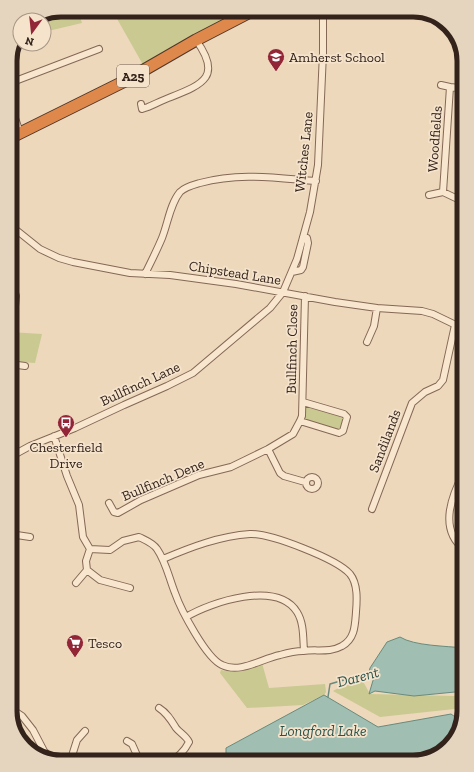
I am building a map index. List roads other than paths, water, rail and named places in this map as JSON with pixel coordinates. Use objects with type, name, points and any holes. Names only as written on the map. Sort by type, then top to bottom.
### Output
[{"type":"highway","name":"A25","points":[[17,134],[125,81],[196,40],[240,17]]},
{"type":"street","name":"Witches Lane","points":[[283,292],[292,272],[303,237],[316,181],[321,103],[323,17]]},
{"type":"street","points":[[143,108],[197,86],[205,79],[208,70],[208,63],[206,55],[196,40]]},
{"type":"street","points":[[17,81],[99,48]]},
{"type":"street","name":"Woodfields","points":[[441,85],[457,88]]},
{"type":"street","name":"Woodfields","points":[[443,192],[450,87]]},
{"type":"street","points":[[17,124],[20,133]]},
{"type":"street","points":[[145,274],[162,238],[175,201],[181,191],[209,180],[233,176],[255,176],[316,181]]},
{"type":"street","name":"Woodfields","points":[[429,195],[443,192],[457,199]]},
{"type":"street","name":"Chipstead Lane","points":[[17,231],[49,254],[73,262],[130,274],[170,275],[377,308],[422,311],[433,314],[455,325]]},
{"type":"street","name":"Bullfinch Lane","points":[[17,453],[193,373],[270,308],[283,292]]},
{"type":"street","name":"Bullfinch Close","points":[[231,467],[268,450],[293,434],[300,421],[303,402],[305,296]]},
{"type":"street","points":[[367,342],[374,326],[377,308]]},
{"type":"street","name":"Sandilands","points":[[372,509],[412,403],[425,392],[438,386],[443,380],[455,325]]},
{"type":"street","points":[[17,365],[25,366]]},
{"type":"street","name":"Bullfinch Close","points":[[300,421],[339,433],[343,431],[347,417],[344,414],[303,402]]},
{"type":"street","points":[[54,436],[67,476],[79,505],[83,537],[90,548],[86,561],[87,570],[100,580],[130,588]]},
{"type":"street","points":[[268,450],[280,473],[284,476],[306,482]]},
{"type":"street","name":"Bullfinch Dene","points":[[109,503],[114,512],[118,513],[141,500],[199,475],[231,467]]},
{"type":"street","points":[[457,487],[453,495],[449,513],[450,527],[457,539]]},
{"type":"street","points":[[90,548],[110,550],[123,541],[139,537],[156,547],[163,559],[186,617],[210,656],[216,662],[227,668],[238,668],[264,659],[304,650],[331,651],[347,643],[353,634],[356,605],[355,588],[349,573],[327,559],[310,551],[259,534],[234,536],[211,541],[163,559]]},
{"type":"street","points":[[17,535],[30,537]]},
{"type":"street","points":[[76,583],[87,570]]},
{"type":"street","points":[[186,617],[198,610],[238,598],[257,595],[278,597],[291,604],[299,615],[304,650]]},
{"type":"street","points":[[159,708],[166,713],[189,742],[179,755]]},
{"type":"street","points":[[166,713],[170,708]]},
{"type":"street","points":[[17,713],[22,716],[32,730],[44,751]]},
{"type":"street","points":[[72,755],[75,739],[85,731]]},
{"type":"street","points":[[128,741],[132,744],[137,755]]},
{"type":"water","points":[[400,637],[422,644],[457,647],[457,690],[455,692],[414,696],[375,691],[369,694],[374,677],[369,672],[370,668],[387,642]]},
{"type":"water","name":"Longford Lake","points":[[324,695],[378,727],[451,714],[456,718],[455,725],[446,740],[437,748],[422,754],[225,755],[226,748]]},
{"type":"waterway","name":"Darent","points":[[328,697],[330,684],[371,672]]},
{"type":"place","name":"Amherst School","points":[[276,72]]},
{"type":"place","name":"Chesterfield Drive","points":[[66,438]]},
{"type":"place","name":"Tesco","points":[[75,658]]}]
